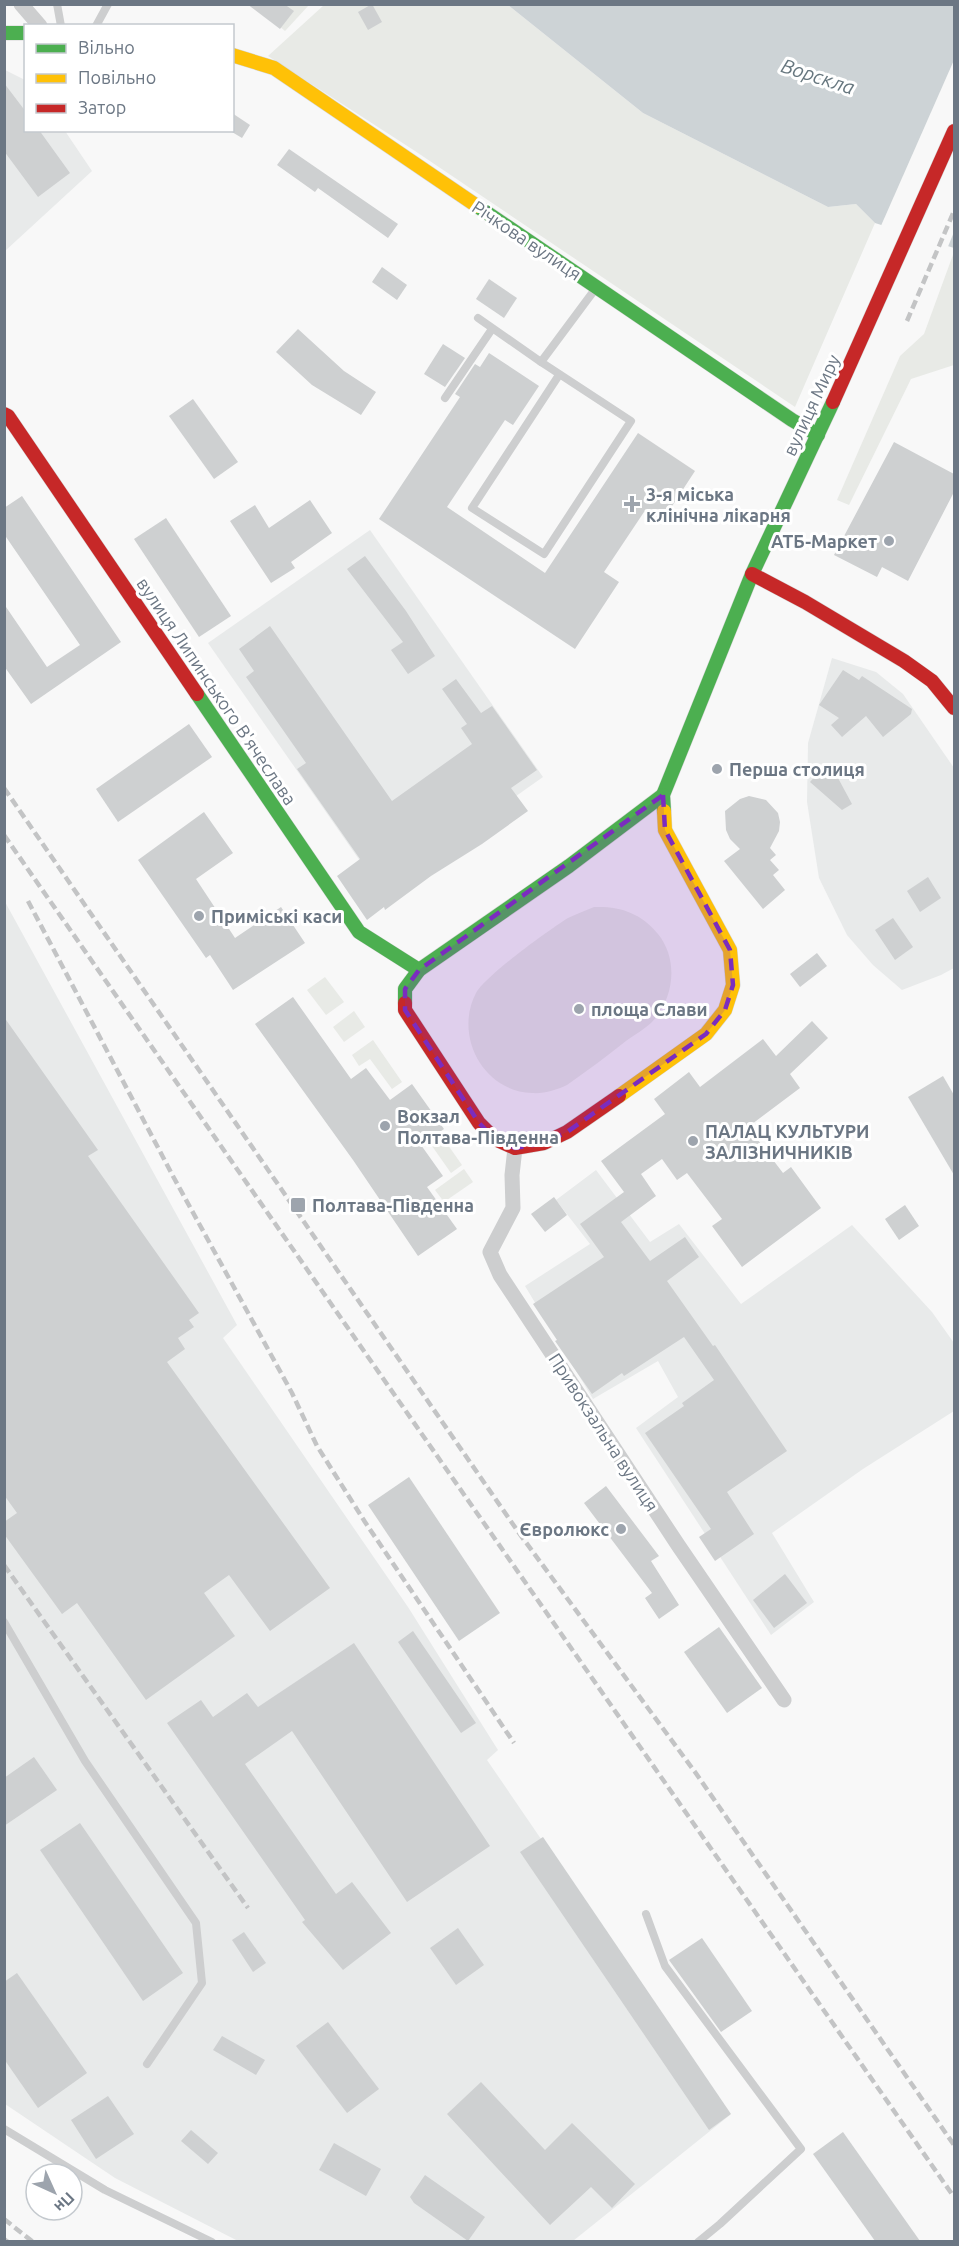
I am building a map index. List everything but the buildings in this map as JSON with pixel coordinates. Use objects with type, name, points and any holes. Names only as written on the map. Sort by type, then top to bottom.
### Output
[{"type":"main road","points":[[4,33],[24,33]]},
{"type":"main road","name":"Річкова вулиця","points":[[234,56],[274,68],[792,420],[818,435]]},
{"type":"main road","name":"вулиця Миру","points":[[663,795],[752,574],[818,435],[954,131]]},
{"type":"main road","name":"вулиця Липинського В'ячеслава","points":[[4,414],[8,416],[359,932],[418,970]]},
{"type":"main road","points":[[752,574],[904,661],[932,681],[954,708]]},
{"type":"main road","points":[[663,795],[665,830],[730,950],[733,985],[725,1010],[706,1034],[567,1132],[544,1143],[515,1148],[495,1139],[479,1123],[405,1010],[405,989],[418,970],[569,866],[663,795]]},
{"type":"street","points":[[21,4],[38,24]]},
{"type":"street","name":"Привокзальна вулиця","points":[[515,1148],[512,1175],[513,1208],[490,1252],[500,1275],[672,1536],[784,1700]]},
{"type":"lane","points":[[57,4],[61,24]]},
{"type":"lane","points":[[97,24],[108,4]]},
{"type":"lane","points":[[541,362],[597,287]]},
{"type":"lane","points":[[478,318],[559,375],[631,421],[544,555],[472,508],[559,375]]},
{"type":"lane","points":[[446,398],[492,329]]},
{"type":"lane","points":[[4,1622],[85,1761],[196,1923],[202,1983],[147,2064]]},
{"type":"lane","points":[[646,1914],[665,1966],[801,2149],[720,2224],[698,2241]]},
{"type":"lane","points":[[4,2129],[105,2190],[212,2241]]},
{"type":"highlighted area","points":[[663,795],[665,830],[730,950],[733,985],[725,1010],[706,1034],[567,1132],[544,1143],[515,1148],[495,1139],[479,1123],[405,1010],[405,989],[419,970]]},
{"type":"shaded area","points":[[255,5],[309,5],[285,31]]},
{"type":"shaded area","points":[[324,5],[508,5],[643,113],[828,207],[856,204],[875,223],[795,407],[415,151],[268,56]]},
{"type":"shaded area","points":[[5,70],[24,80],[24,132],[66,132],[92,171],[5,251]]},
{"type":"shaded area","points":[[954,252],[954,365],[911,379],[849,505],[837,500],[900,356],[924,334]]},
{"type":"shaded area","points":[[370,530],[543,777],[381,891],[208,643]]},
{"type":"shaded area","points":[[832,658],[876,672],[903,694],[954,768],[954,968],[902,990],[873,965],[847,935],[819,878],[807,802],[808,743]]},
{"type":"shaded area","points":[[4,900],[237,1325],[223,1338],[408,1607],[498,1750],[487,1760],[730,2115],[573,2241],[238,2241],[115,2178],[5,2104]]},
{"type":"shaded area","points":[[594,907],[629,912],[644,921],[658,934],[665,944],[671,967],[669,991],[665,1002],[649,1025],[567,1085],[541,1093],[514,1090],[487,1072],[477,1058],[471,1043],[468,1026],[470,1009],[476,993],[504,965],[533,942],[568,918]]},
{"type":"shaded area","points":[[325,977],[344,1002],[326,1015],[307,990]]},
{"type":"shaded area","points":[[354,1011],[365,1027],[344,1042],[333,1027]]},
{"type":"shaded area","points":[[373,1040],[402,1082],[392,1089],[370,1059],[359,1066],[352,1055]]},
{"type":"shaded area","points":[[443,1138],[462,1165],[451,1173],[432,1146]]},
{"type":"shaded area","points":[[464,1169],[473,1182],[444,1202],[435,1190]]},
{"type":"shaded area","points":[[596,1170],[650,1242],[679,1224],[741,1304],[852,1225],[932,1312],[954,1343],[954,1411],[863,1469],[772,1533],[814,1602],[771,1635],[636,1428],[678,1397],[658,1361],[593,1399],[525,1286],[590,1244],[556,1200]]},
{"type":"water","name":"Ворскла","points":[[508,5],[954,5],[954,248],[875,223],[856,204],[828,207],[643,113]]},
{"type":"pier","points":[[954,60],[954,232],[947,249],[880,228]]},
{"type":"railway","points":[[907,321],[954,211]]},
{"type":"railway","points":[[4,788],[519,1533],[695,1772],[954,2145]]},
{"type":"railway","points":[[4,835],[954,2197]]},
{"type":"railway","points":[[28,901],[174,1178],[292,1393],[317,1446],[365,1522],[514,1743]]},
{"type":"railway","points":[[4,1565],[248,1908]]},
{"type":"railway","points":[[4,2219],[33,2242]]},
{"type":"railway","points":[[4,2239],[8,2242]]},
{"type":"traffic: fast","points":[[4,33],[24,33]]},
{"type":"traffic: fast","points":[[477,206],[792,420],[818,435]]},
{"type":"traffic: fast","points":[[664,811],[663,795],[752,574],[833,402]]},
{"type":"traffic: fast","points":[[197,694],[359,932],[419,970]]},
{"type":"traffic: fast","points":[[405,1003],[405,989],[419,970],[569,866],[663,795]]},
{"type":"traffic: slow","points":[[234,56],[274,68],[477,206]]},
{"type":"traffic: slow","points":[[619,1096],[706,1034],[725,1010],[733,985],[730,950],[665,830],[664,811]]},
{"type":"traffic: jam","points":[[833,402],[954,131]]},
{"type":"traffic: jam","points":[[4,414],[8,416],[197,694]]},
{"type":"traffic: jam","points":[[752,574],[805,602],[904,661],[932,681],[954,708]]},
{"type":"traffic: jam","points":[[405,1003],[405,1010],[479,1123],[495,1139],[515,1148],[544,1143],[567,1132],[619,1096]]},
{"type":"place","name":"3-я міська клінічна лікарня","points":[[632,504]]},
{"type":"place","name":"АТБ-Маркет","points":[[889,541]]},
{"type":"place","name":"Перша столиця","points":[[717,769]]},
{"type":"place","name":"Приміські каси","points":[[199,916]]},
{"type":"place","name":"площа Слави","points":[[579,1009]]},
{"type":"place","name":"Вокзал Полтава-Південна","points":[[385,1126]]},
{"type":"place","name":"ПАЛАЦ КУЛЬТУРИ ЗАЛIЗНИЧНИКIВ","points":[[693,1141]]},
{"type":"place","name":"Полтава-Південна","points":[[298,1205]]},
{"type":"place","name":"Євролюкс","points":[[621,1529]]}]
